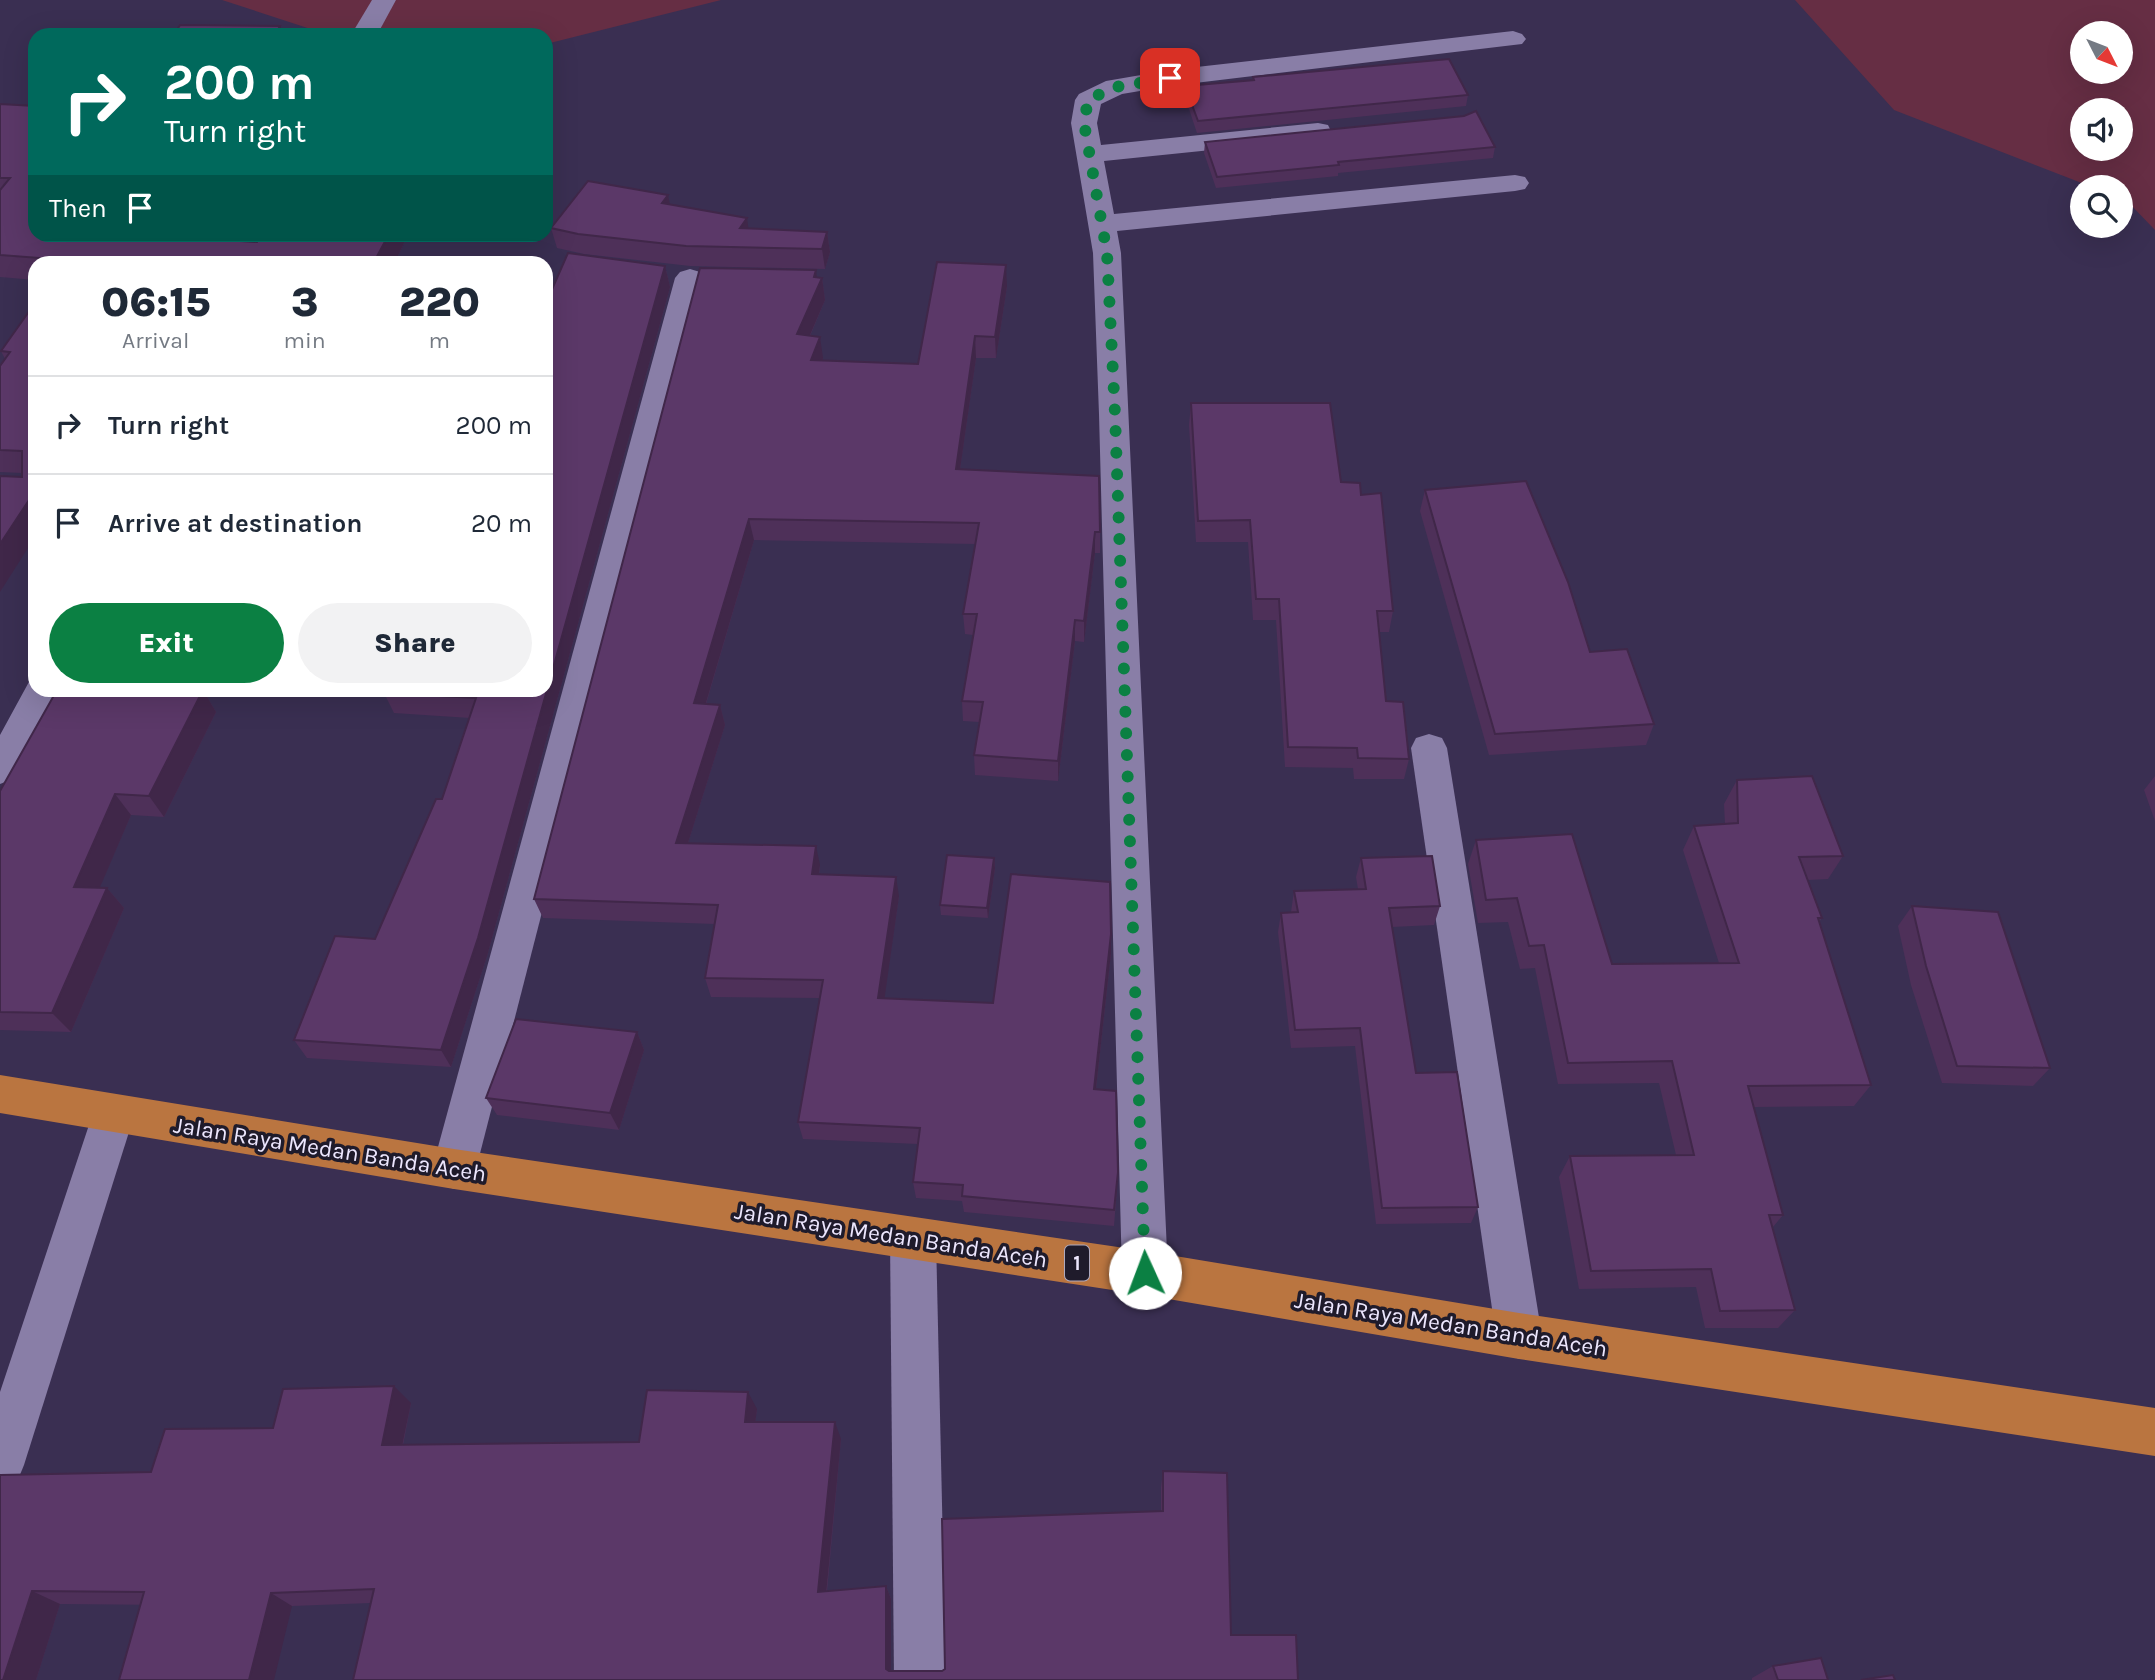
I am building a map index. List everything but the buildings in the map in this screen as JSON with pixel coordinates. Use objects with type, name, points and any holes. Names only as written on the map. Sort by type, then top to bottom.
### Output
[{"type":"highway","name":"Jalan Raya Medan Banda Aceh","points":[[0,1094],[453,1169],[1145,1273],[1519,1336],[2155,1432]]},
{"type":"street","points":[[368,28],[384,0]]},
{"type":"street","points":[[1145,1273],[1115,414],[1107,253],[1084,123],[1088,100],[1115,87],[1170,78],[1513,39]]},
{"type":"street","points":[[1090,154],[1338,129]]},
{"type":"street","points":[[1101,224],[1516,183]]},
{"type":"street","points":[[453,1169],[690,277]]},
{"type":"street","points":[[0,769],[39,697]]},
{"type":"street","points":[[1429,748],[1519,1336]]},
{"type":"street","points":[[0,1465],[114,1113]]},
{"type":"street","points":[[914,1238],[920,1680]]},
{"type":"shaded area","points":[[222,0],[721,0],[553,42],[553,28],[308,28]]},
{"type":"shaded area","points":[[1795,0],[2155,0],[2155,230],[2133,207],[2133,175],[2070,175],[2070,178],[1894,110]]},
{"type":"route","points":[[1145,1273],[1107,253],[1084,123],[1088,100],[1115,87],[1170,78]]}]
